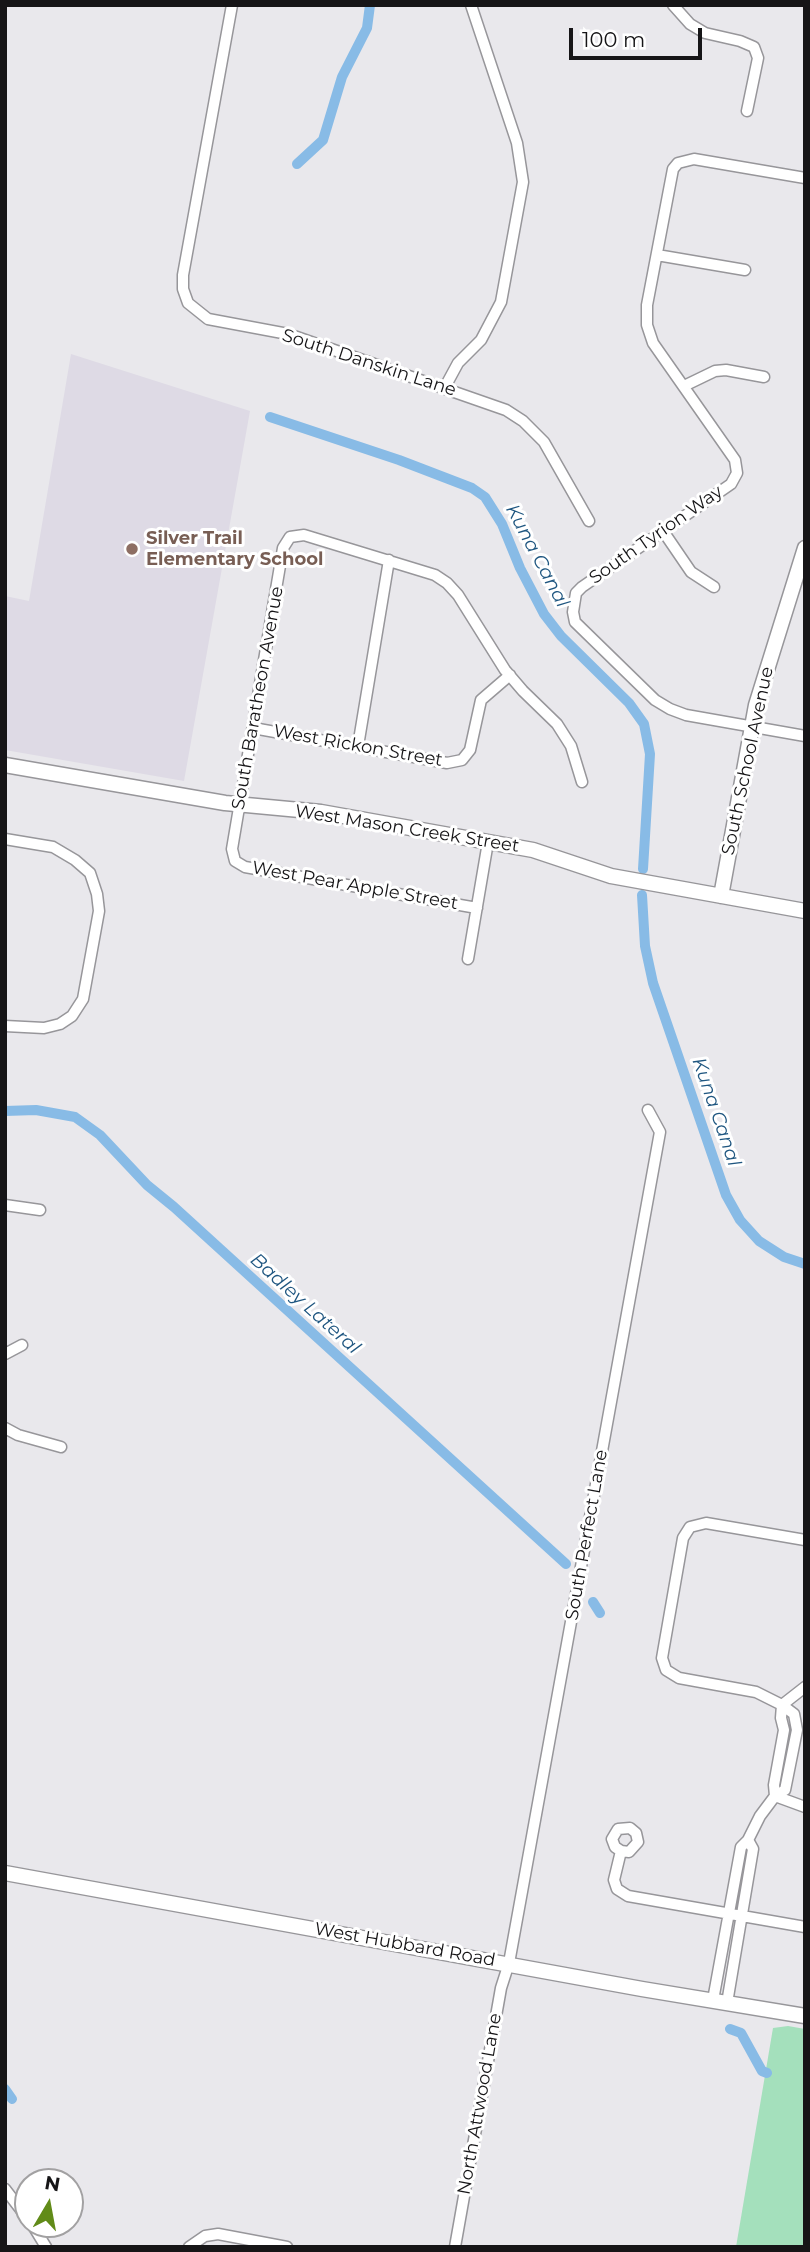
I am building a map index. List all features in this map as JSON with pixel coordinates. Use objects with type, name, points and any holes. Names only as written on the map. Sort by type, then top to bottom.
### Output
[{"type":"street","name":"South Danskin Lane","points":[[232,5],[183,275],[183,289],[188,303],[208,319],[288,334],[497,405],[531,427],[544,442],[589,521]]},
{"type":"street","points":[[444,387],[458,363],[481,340],[500,302],[523,182],[517,143],[471,5]]},
{"type":"street","points":[[673,5],[690,23],[705,33],[754,47],[758,58],[747,111]]},
{"type":"street","name":"South Tyrion Way","points":[[752,726],[687,715],[655,700],[575,622],[573,602],[582,587],[730,484],[737,473],[735,460],[653,343],[647,324],[671,175],[678,163],[694,159],[805,178]]},
{"type":"street","points":[[657,255],[745,270]]},
{"type":"street","points":[[684,386],[715,371],[726,370],[764,377]]},
{"type":"street","points":[[663,531],[691,572],[714,587]]},
{"type":"street","name":"South Baratheon Avenue","points":[[235,861],[232,849],[283,548],[290,537],[304,535],[389,560]]},
{"type":"street","name":"South School Avenue","points":[[721,896],[752,726],[770,655],[805,548]]},
{"type":"street","points":[[358,746],[389,560],[435,575],[458,595],[510,675],[557,724],[570,746],[582,782]]},
{"type":"street","name":"West Rickon Street","points":[[253,728],[447,763],[462,760],[470,750],[481,700],[510,675]]},
{"type":"street","points":[[752,726],[805,736]]},
{"type":"street","name":"West Mason Creek Street","points":[[5,765],[240,804],[321,811],[533,850],[611,876],[805,911]]},
{"type":"street","points":[[5,839],[54,847],[75,860],[90,873],[99,911],[83,999],[72,1016],[61,1024],[44,1028],[5,1026]]},
{"type":"street","points":[[468,959],[488,842]]},
{"type":"street","name":"West Pear Apple Street","points":[[235,861],[245,867],[477,908]]},
{"type":"street","name":"South Perfect Lane","points":[[509,1963],[660,1132],[648,1110]]},
{"type":"street","points":[[5,1205],[40,1210]]},
{"type":"street","points":[[5,1354],[22,1345]]},
{"type":"street","points":[[5,1429],[61,1447]]},
{"type":"street","points":[[720,2002],[729,1913],[741,1847],[775,1796],[785,1790],[797,1730],[794,1714],[782,1704],[756,1692],[679,1678],[666,1670],[662,1658],[683,1538],[690,1527],[706,1522],[805,1540]]},
{"type":"street","points":[[782,1704],[805,1687]]},
{"type":"street","points":[[775,1796],[805,1807]]},
{"type":"street","points":[[720,2002],[742,1915],[753,1849],[748,1840]]},
{"type":"street","points":[[621,1851],[614,1880],[617,1889],[628,1896],[805,1927]]},
{"type":"street","name":"West Hubbard Road","points":[[5,1873],[805,2016]]},
{"type":"street","name":"North Attwood Lane","points":[[454,2247],[501,1988],[509,1963]]},
{"type":"street","points":[[189,2247],[205,2236],[218,2234],[287,2247]]},
{"type":"shaded area","name":"Silver Trail Elementary School","points":[[71,354],[250,411],[184,781],[5,750],[5,596],[29,601]]},
{"type":"green space","points":[[788,2026],[805,2029],[805,2247],[736,2247],[773,2028]]},
{"type":"waterway","name":"Kuna Canal","points":[[297,164],[323,140],[342,77],[367,28],[370,5]]},
{"type":"waterway","name":"Kuna Canal","points":[[270,417],[399,460],[472,488],[485,497],[502,524],[520,568],[544,614],[561,636],[629,703],[644,724],[650,754],[643,869]]},
{"type":"waterway","name":"Kuna Canal","points":[[642,895],[645,946],[653,983],[726,1195],[740,1220],[759,1241],[784,1257],[805,1264]]},
{"type":"waterway","name":"Badley Lateral","points":[[5,1111],[36,1110],[75,1117],[100,1135],[147,1185],[566,1564]]},
{"type":"waterway","name":"Badley Lateral","points":[[593,1602],[600,1613]]},
{"type":"waterway","name":"Badley Lateral","points":[[730,2029],[741,2033],[762,2071],[767,2073]]},
{"type":"waterway","points":[[5,2089],[12,2099]]},
{"type":"place","name":"Silver Trail Elementary School","points":[[132,549]]}]
